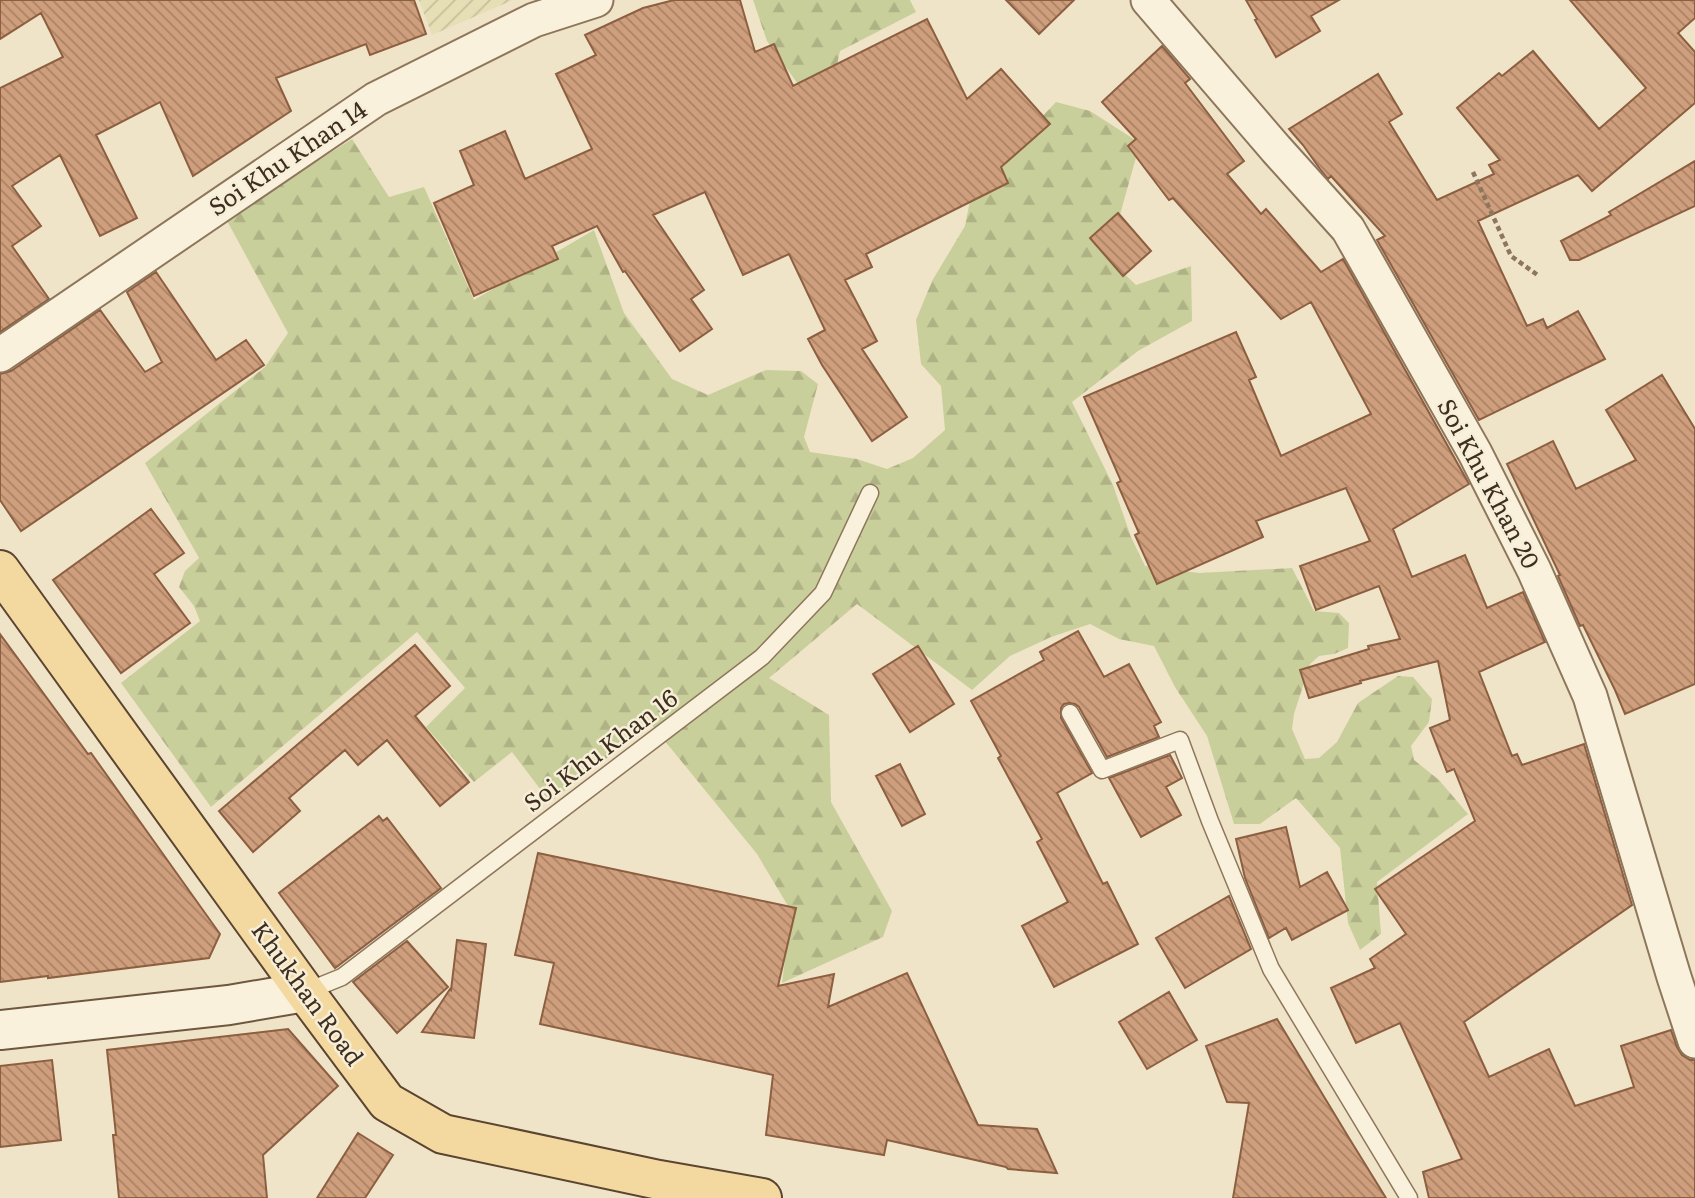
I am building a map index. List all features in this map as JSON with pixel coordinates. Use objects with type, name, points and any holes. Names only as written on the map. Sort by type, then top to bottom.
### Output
[{"type":"main road","name":"Khukhan Road","points":[[0,570],[387,1101],[443,1134],[659,1180],[695,1192],[754,1197]]},
{"type":"street","name":"Soi Khu Khan 14","points":[[0,355],[376,99],[534,20],[596,0]]},
{"type":"street","name":"Soi Khu Khan 20","points":[[1148,0],[1348,229],[1475,453],[1534,570],[1590,696],[1679,975],[1695,1041]]},
{"type":"street","points":[[0,1030],[229,1005],[305,992]]},
{"type":"lane","name":"Soi Khu Khan 16","points":[[305,992],[342,977],[762,657],[823,593],[870,494]]},
{"type":"lane","points":[[1070,713],[1102,770],[1180,740],[1271,969],[1409,1198]]},
{"type":"path","points":[[1473,173],[1511,256],[1539,276]]},
{"type":"shaded area","points":[[419,0],[513,0],[432,35]]},
{"type":"green space","points":[[753,0],[910,0],[916,12],[840,51],[829,102],[813,105],[767,41]]},
{"type":"green space","points":[[1056,102],[1090,111],[1140,143],[1108,258],[1136,285],[1191,266],[1192,321],[1138,351],[1072,402],[1113,485],[1131,537],[1145,566],[1199,573],[1292,568],[1314,611],[1339,613],[1349,623],[1348,648],[1319,656],[1310,664],[1292,729],[1305,759],[1319,758],[1337,742],[1358,703],[1398,676],[1413,677],[1432,699],[1429,722],[1411,746],[1414,760],[1439,780],[1468,814],[1377,882],[1381,934],[1360,950],[1348,923],[1340,848],[1296,798],[1260,824],[1234,824],[1207,736],[1175,687],[1154,646],[1119,639],[1090,624],[1051,637],[1010,656],[972,690],[857,604],[769,678],[829,715],[831,802],[892,911],[883,937],[782,983],[791,911],[757,854],[651,724],[550,802],[512,752],[474,782],[426,727],[465,688],[417,632],[211,807],[121,683],[200,621],[194,606],[179,587],[185,571],[199,558],[145,463],[265,367],[288,333],[226,219],[352,139],[389,197],[424,187],[474,300],[594,230],[624,313],[672,379],[708,395],[766,370],[801,371],[818,384],[804,437],[810,452],[857,459],[887,469],[913,458],[945,430],[941,386],[921,364],[916,320],[932,281],[965,226],[972,190]]},
{"type":"building","points":[[0,0],[414,0],[426,34],[370,55],[366,44],[276,78],[291,111],[193,176],[160,102],[96,135],[137,218],[100,236],[60,155],[12,186],[41,226],[12,246],[49,299],[0,332],[0,88],[63,57],[41,13],[0,39]]},
{"type":"building","points":[[674,0],[740,0],[755,52],[774,44],[793,86],[927,19],[967,99],[1001,69],[1050,124],[1001,167],[1008,183],[866,254],[872,267],[845,280],[877,341],[862,349],[907,417],[872,441],[808,339],[825,330],[789,254],[743,275],[705,192],[653,215],[704,290],[691,299],[712,329],[680,351],[625,271],[623,272],[597,226],[552,246],[558,259],[474,296],[434,203],[474,185],[460,151],[505,131],[525,179],[592,149],[556,74],[596,55],[585,35],[643,8]]},
{"type":"building","points":[[1006,0],[1074,0],[1039,34]]},
{"type":"building","points":[[1246,0],[1339,0],[1311,16],[1320,31],[1276,57]]},
{"type":"building","points":[[1570,0],[1695,0],[1695,18],[1678,33],[1695,52],[1695,103],[1592,191],[1578,175],[1478,221],[1527,326],[1543,319],[1547,328],[1578,311],[1605,359],[1479,420],[1377,240],[1385,236],[1331,176],[1328,179],[1289,129],[1378,74],[1402,114],[1389,122],[1437,200],[1494,174],[1489,165],[1500,160],[1457,108],[1499,73],[1502,76],[1533,51],[1599,129],[1646,88]]},
{"type":"building","points":[[1162,46],[1190,79],[1185,83],[1244,161],[1227,174],[1261,214],[1266,209],[1321,272],[1343,259],[1469,484],[1393,529],[1412,577],[1465,555],[1487,608],[1523,592],[1545,642],[1479,672],[1512,756],[1517,754],[1522,765],[1584,744],[1632,905],[1464,1022],[1489,1077],[1549,1049],[1575,1106],[1634,1087],[1621,1046],[1671,1030],[1682,1055],[1695,1060],[1695,1198],[1429,1198],[1423,1172],[1462,1159],[1400,1023],[1356,1043],[1331,988],[1375,968],[1370,959],[1406,934],[1375,889],[1475,821],[1454,769],[1447,772],[1430,728],[1450,720],[1438,661],[1360,681],[1361,683],[1309,698],[1300,670],[1369,649],[1368,646],[1400,639],[1379,586],[1316,610],[1300,566],[1370,541],[1346,488],[1256,521],[1263,537],[1157,584],[1135,535],[1139,533],[1117,483],[1121,481],[1084,397],[1236,332],[1256,377],[1249,380],[1281,456],[1371,414],[1311,302],[1281,319],[1173,198],[1169,200],[1128,146],[1136,139],[1102,102]]},
{"type":"building","points":[[1695,161],[1695,206],[1579,260],[1570,260],[1561,241],[1611,215],[1609,212]]},
{"type":"building","points":[[1118,213],[1151,251],[1123,276],[1090,238]]},
{"type":"building","points":[[156,272],[216,360],[246,340],[264,365],[21,531],[0,500],[0,374],[11,371],[100,310],[145,372],[162,362],[127,292]]},
{"type":"building","points":[[1662,375],[1695,429],[1695,684],[1625,714],[1583,625],[1580,626],[1558,576],[1560,575],[1507,464],[1553,441],[1576,489],[1636,460],[1606,410]]},
{"type":"building","points":[[151,509],[184,553],[154,574],[190,623],[121,673],[53,580]]},
{"type":"building","points":[[1078,631],[1104,677],[1129,664],[1161,722],[1154,726],[1159,737],[1107,757],[1079,707],[1069,703],[1061,708],[1061,718],[1092,773],[1057,793],[1103,884],[1107,882],[1138,944],[1054,987],[1022,926],[1068,902],[1037,842],[1042,839],[971,701],[1044,660],[1040,652]]},
{"type":"building","points":[[0,634],[88,754],[91,753],[220,934],[209,958],[0,982]]},
{"type":"building","points":[[415,645],[450,686],[415,716],[469,782],[440,806],[387,740],[358,765],[345,750],[289,798],[300,811],[253,852],[219,811]]},
{"type":"building","points":[[918,646],[954,704],[910,732],[873,674]]},
{"type":"building","points":[[1170,755],[1182,778],[1166,787],[1181,815],[1141,837],[1109,778]]},
{"type":"building","points":[[900,764],[925,814],[902,826],[876,776]]},
{"type":"building","points":[[379,816],[383,821],[387,818],[441,888],[335,968],[279,893]]},
{"type":"building","points":[[1286,827],[1300,887],[1327,872],[1348,910],[1292,940],[1286,928],[1269,938],[1245,878],[1236,839]]},
{"type":"building","points":[[538,853],[796,908],[778,986],[834,974],[828,1007],[907,973],[978,1125],[1037,1129],[1057,1173],[1008,1169],[887,1140],[884,1155],[766,1135],[773,1075],[540,1024],[554,963],[515,955]]},
{"type":"building","points":[[1229,896],[1251,949],[1185,988],[1156,938]]},
{"type":"building","points":[[457,940],[486,944],[474,1038],[422,1032],[451,990]]},
{"type":"building","points":[[407,941],[448,987],[397,1033],[353,982]]},
{"type":"building","points":[[1169,992],[1197,1040],[1147,1069],[1119,1022]]},
{"type":"building","points":[[1277,1019],[1386,1198],[1233,1198],[1249,1103],[1227,1102],[1206,1046]]},
{"type":"building","points":[[288,1029],[338,1086],[263,1155],[267,1198],[119,1198],[113,1135],[116,1135],[107,1050]]},
{"type":"building","points":[[52,1060],[61,1140],[0,1147],[0,1066]]},
{"type":"building","points":[[358,1133],[393,1155],[365,1198],[317,1198]]}]
